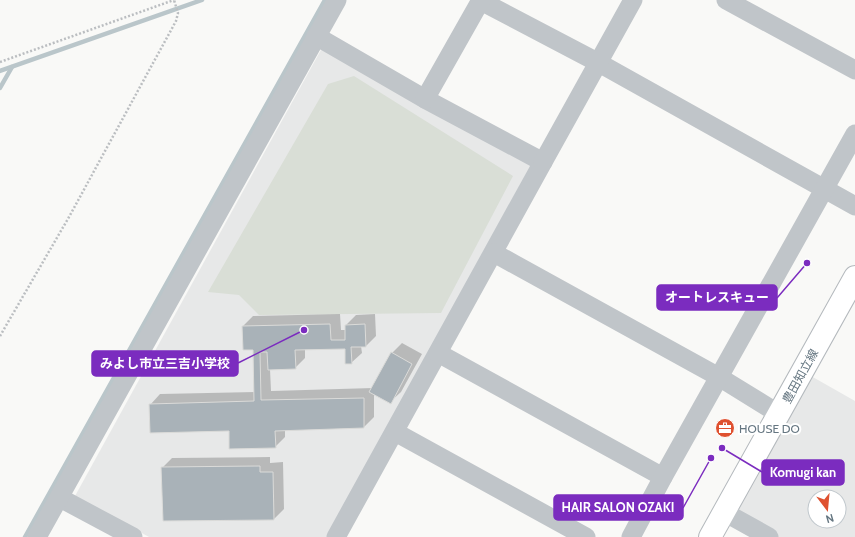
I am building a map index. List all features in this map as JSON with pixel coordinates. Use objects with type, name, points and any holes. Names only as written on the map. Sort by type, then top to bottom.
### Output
[{"type":"main road","name":"豊田知立線","points":[[710,537],[855,277]]},
{"type":"street","points":[[38,537],[337,0]]},
{"type":"street","points":[[425,100],[481,0],[599,63],[855,206]]},
{"type":"street","points":[[336,537],[633,0]]},
{"type":"street","points":[[726,0],[855,70]]},
{"type":"street","points":[[316,36],[425,100],[543,162]]},
{"type":"street","points":[[631,537],[662,477],[855,134]]},
{"type":"street","points":[[494,253],[719,377],[779,414]]},
{"type":"street","points":[[438,353],[662,477]]},
{"type":"street","points":[[395,432],[586,537]]},
{"type":"street","points":[[60,498],[133,537]]},
{"type":"street","points":[[724,512],[769,537]]},
{"type":"path","points":[[0,62],[174,0],[178,13],[176,21],[69,217],[0,336]]},
{"type":"shaded area","points":[[322,48],[532,163],[327,537],[149,537],[75,496]]},
{"type":"shaded area","points":[[354,76],[513,176],[441,313],[259,315],[239,295],[208,292],[328,84]]},
{"type":"shaded area","points":[[811,376],[855,401],[855,537],[778,537],[737,510]]},
{"type":"building","points":[[330,324],[331,340],[345,340],[345,325],[365,324],[366,347],[351,347],[352,364],[345,364],[345,349],[295,350],[296,369],[268,370],[267,352],[260,352],[261,400],[364,398],[364,428],[275,431],[276,448],[229,449],[229,431],[150,433],[149,404],[254,401],[253,350],[243,350],[242,326]]},
{"type":"building","points":[[391,352],[412,364],[391,404],[369,392]]},
{"type":"building","points":[[260,466],[260,472],[273,472],[274,520],[163,521],[161,467]]},
{"type":"waterway","points":[[0,71],[202,0]]},
{"type":"waterway","points":[[25,537],[325,0]]},
{"type":"waterway","points":[[0,88],[12,67]]},
{"type":"place","name":"オートレスキュー","points":[[807,263]]},
{"type":"place","name":"みよし市立三吉小学校","points":[[304,330]]},
{"type":"place","name":"HOUSE DO","points":[[725,428]]},
{"type":"place","name":"Komugi kan","points":[[722,448]]},
{"type":"place","name":"HAIR SALON OZAKI","points":[[711,458]]}]
